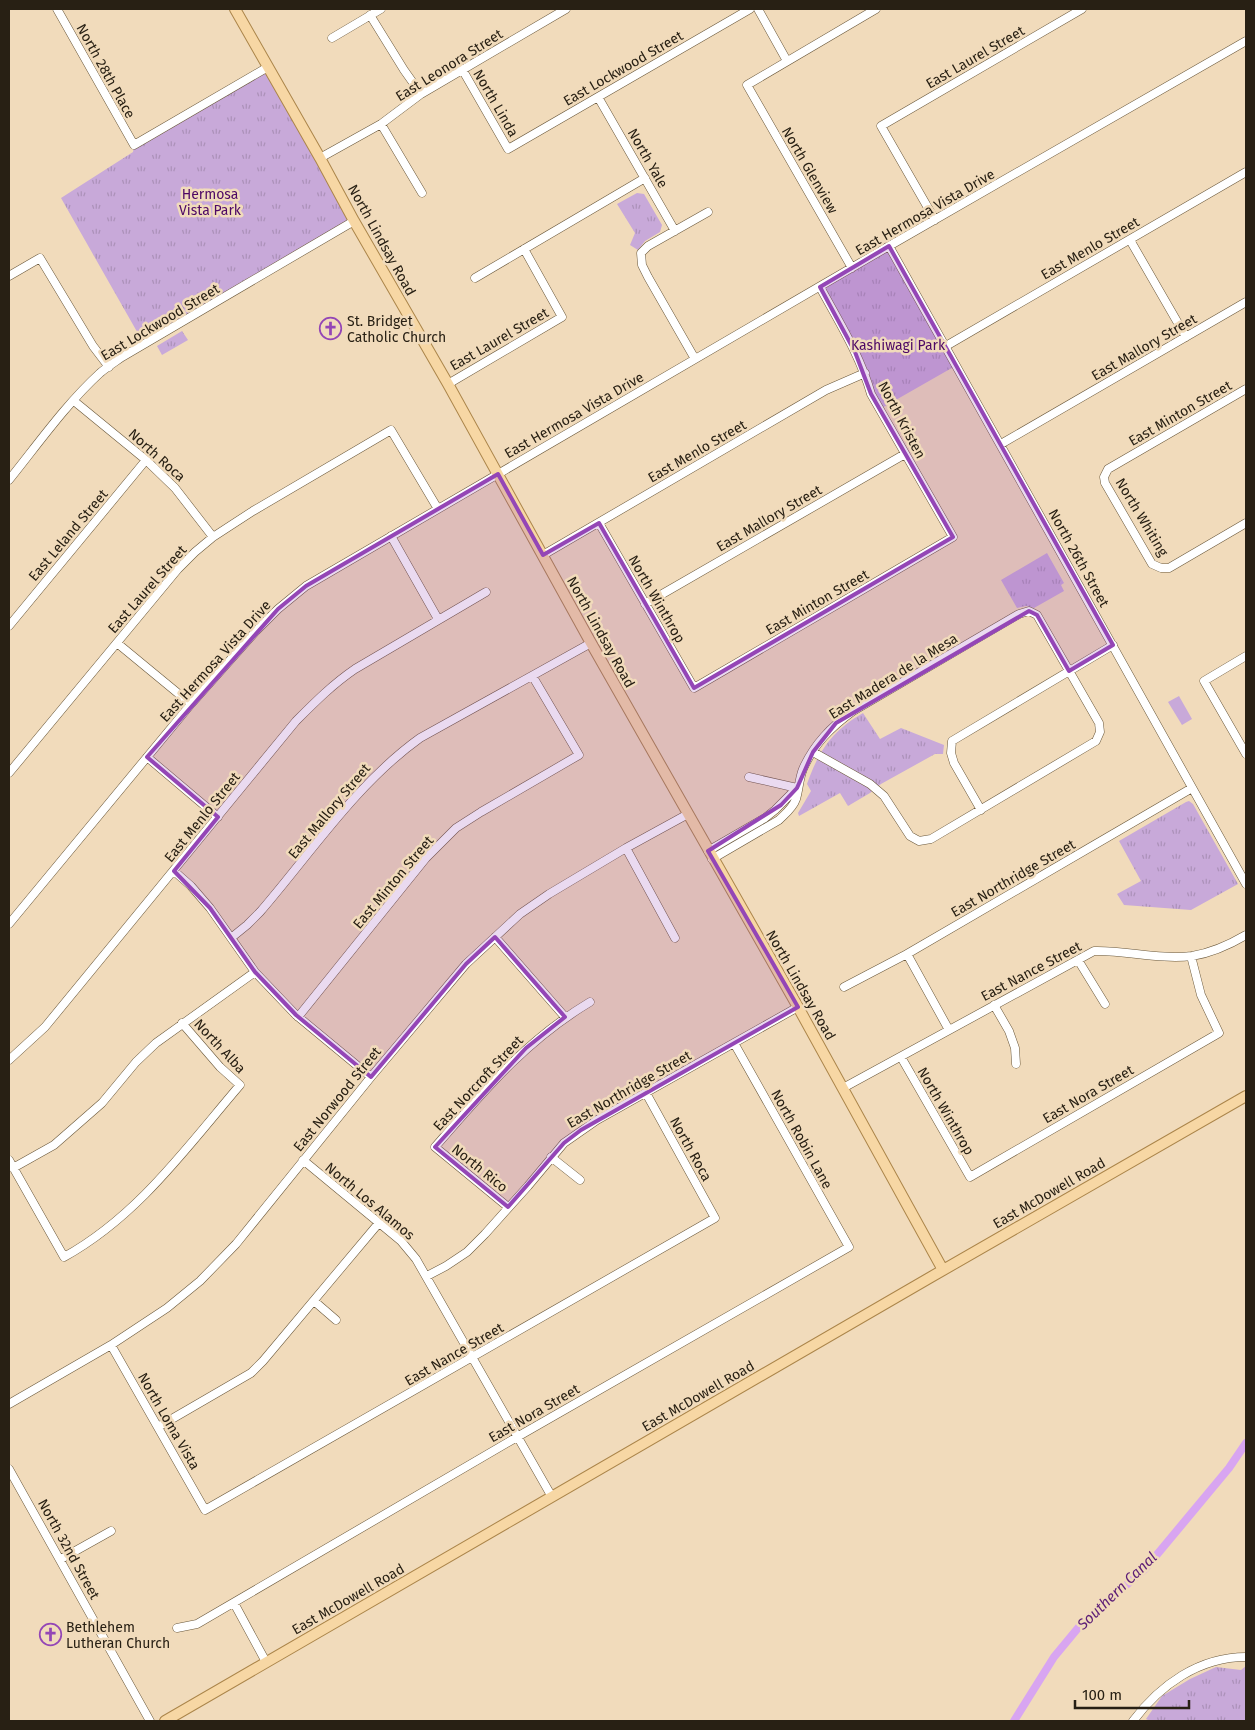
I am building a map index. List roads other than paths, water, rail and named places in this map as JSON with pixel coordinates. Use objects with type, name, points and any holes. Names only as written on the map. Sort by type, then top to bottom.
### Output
[{"type":"main road","name":"North Lindsay Road","points":[[235,9],[448,384],[710,855],[798,1007],[943,1270]]},
{"type":"main road","name":"East McDowell Road","points":[[165,1721],[1246,1096]]},
{"type":"street","name":"North 28th Place","points":[[57,9],[134,145],[268,67]]},
{"type":"street","points":[[332,38],[382,9]]},
{"type":"street","name":"East Leonora Street","points":[[320,158],[381,124],[421,94],[462,69],[566,9]]},
{"type":"street","name":"East Lockwood Street","points":[[508,149],[750,9]]},
{"type":"street","points":[[758,9],[787,61],[876,9]]},
{"type":"street","name":"East Laurel Street","points":[[935,220],[881,126],[1082,9]]},
{"type":"street","points":[[370,15],[421,94]]},
{"type":"street","name":"East Hermosa Vista Drive","points":[[9,924],[191,704],[256,630],[306,586],[889,246],[1246,41]]},
{"type":"street","name":"North Glenview","points":[[787,61],[747,85],[852,268]]},
{"type":"street","name":"North Linda","points":[[462,69],[508,149]]},
{"type":"street","name":"North Yale","points":[[598,97],[675,231]]},
{"type":"street","points":[[381,124],[422,193]]},
{"type":"street","name":"East Menlo Street","points":[[946,346],[1246,172]]},
{"type":"street","points":[[475,278],[645,178]]},
{"type":"street","points":[[695,359],[648,277],[642,265],[641,253],[648,246],[708,212]]},
{"type":"street","name":"East Lockwood Street","points":[[9,480],[74,400],[100,373],[144,344],[354,221]]},
{"type":"street","points":[[1130,240],[1186,337]]},
{"type":"street","name":"North 26th Street","points":[[889,246],[1246,884]]},
{"type":"street","name":"East Laurel Street","points":[[448,384],[562,317],[524,249]]},
{"type":"street","points":[[9,276],[40,258],[92,346],[109,367]]},
{"type":"street","name":"North Kristen","points":[[820,287],[865,373],[871,394],[952,537]]},
{"type":"street","name":"East Mallory Street","points":[[1001,444],[1246,302]]},
{"type":"street","name":"East Menlo Street","points":[[543,556],[826,390],[865,373]]},
{"type":"street","name":"East Minton Street","points":[[1104,477],[1108,469],[1246,388]]},
{"type":"street","name":"North Roca","points":[[74,400],[146,460],[175,488],[213,537]]},
{"type":"street","name":"East Laurel Street","points":[[9,773],[178,569],[213,537],[253,511],[391,430],[438,509]]},
{"type":"street","name":"East Mallory Street","points":[[645,604],[905,454]]},
{"type":"street","name":"East Leland Street","points":[[9,626],[146,460]]},
{"type":"street","name":"North Whiting","points":[[1104,477],[1105,483],[1152,564],[1161,568],[1169,568],[1246,523]]},
{"type":"street","name":"North Winthrop","points":[[599,523],[694,688]]},
{"type":"street","points":[[391,536],[438,619]]},
{"type":"street","name":"East Minton Street","points":[[694,688],[952,537]]},
{"type":"street","name":"East Menlo Street","points":[[9,1060],[45,1027],[296,721],[325,692],[355,669],[486,592]]},
{"type":"street","name":"East Madera de la Mesa","points":[[710,855],[781,805],[797,788],[813,752],[823,736],[836,723],[1019,614],[1029,611],[1037,615],[1069,671]]},
{"type":"street","points":[[117,643],[191,704]]},
{"type":"street","name":"East Mallory Street","points":[[231,938],[260,912],[368,782],[396,755],[420,738],[591,643]]},
{"type":"street","points":[[981,810],[954,763],[951,753],[952,741],[1113,645]]},
{"type":"street","points":[[1246,656],[1204,681],[1246,754]]},
{"type":"street","points":[[813,752],[870,784],[884,796],[910,836],[919,841],[931,839],[1096,742],[1100,732],[1099,723],[1069,671]]},
{"type":"street","name":"East Minton Street","points":[[298,1017],[426,858],[456,828],[579,755],[533,676]]},
{"type":"street","points":[[147,758],[218,817]]},
{"type":"street","points":[[749,777],[797,788]]},
{"type":"street","name":"East Northridge Street","points":[[844,987],[907,954],[1192,788]]},
{"type":"street","name":"East Norwood Street","points":[[9,1404],[111,1345],[167,1308],[200,1281],[236,1244],[370,1077],[466,964],[520,914],[549,894],[626,848],[688,814]]},
{"type":"street","points":[[626,848],[675,938]]},
{"type":"street","points":[[174,871],[191,886],[210,908],[255,972],[298,1017],[370,1077]]},
{"type":"street","name":"East Nance Street","points":[[843,1088],[1094,952],[1111,950],[1191,956],[1214,951],[1246,935]]},
{"type":"street","points":[[494,937],[565,1017]]},
{"type":"street","points":[[907,954],[949,1030]]},
{"type":"street","name":"East Nora Street","points":[[970,1177],[1219,1033],[1201,995],[1191,956]]},
{"type":"street","points":[[1078,960],[1105,1004]]},
{"type":"street","points":[[9,1160],[13,1168],[54,1145],[78,1126],[102,1103],[136,1062],[156,1043],[255,972]]},
{"type":"street","name":"East Norcroft Street","points":[[435,1147],[488,1087],[526,1048],[565,1017],[590,1002]]},
{"type":"street","points":[[994,1005],[1009,1031],[1015,1048],[1016,1064]]},
{"type":"street","name":"East Northridge Street","points":[[427,1276],[467,1252],[528,1186],[564,1143],[581,1130],[798,1007]]},
{"type":"street","name":"North Alba","points":[[13,1168],[64,1257],[88,1244],[120,1220],[154,1186],[240,1085],[220,1067],[182,1023]]},
{"type":"street","name":"North Robin Lane","points":[[734,1043],[849,1247]]},
{"type":"street","name":"North Winthrop","points":[[901,1057],[970,1177]]},
{"type":"street","name":"North Roca","points":[[646,1093],[715,1218]]},
{"type":"street","name":"North Rico","points":[[435,1147],[508,1207]]},
{"type":"street","points":[[551,1157],[580,1180]]},
{"type":"street","name":"North Los Alamos","points":[[303,1160],[378,1224],[401,1241],[416,1259],[552,1497]]},
{"type":"street","name":"East Nance Street","points":[[205,1510],[715,1218]]},
{"type":"street","points":[[158,1426],[251,1373],[264,1361],[378,1224]]},
{"type":"street","name":"East Nora Street","points":[[178,1628],[198,1624],[517,1437],[849,1247]]},
{"type":"street","points":[[314,1301],[336,1320]]},
{"type":"street","name":"North Loma Vista","points":[[111,1345],[205,1510]]},
{"type":"street","name":"North 32nd Street","points":[[9,1469],[150,1721]]},
{"type":"street","points":[[60,1559],[111,1531]]},
{"type":"street","points":[[234,1603],[266,1662]]},
{"type":"street","points":[[1133,1721],[1153,1697],[1178,1677],[1210,1663],[1246,1657]]},
{"type":"waterway","name":"Southern Canal","points":[[1014,1721],[1054,1657],[1083,1622],[1145,1569],[1229,1468],[1246,1443]]},
{"type":"place","name":"St. Bridget Catholic Church","points":[[331,329]]},
{"type":"place","name":"Bethlehem Lutheran Church","points":[[50,1635]]},
{"type":"park label","name":"Hermosa Vista Park","points":[[210,202]]},
{"type":"park label","name":"Kashiwagi Park","points":[[898,345]]}]
